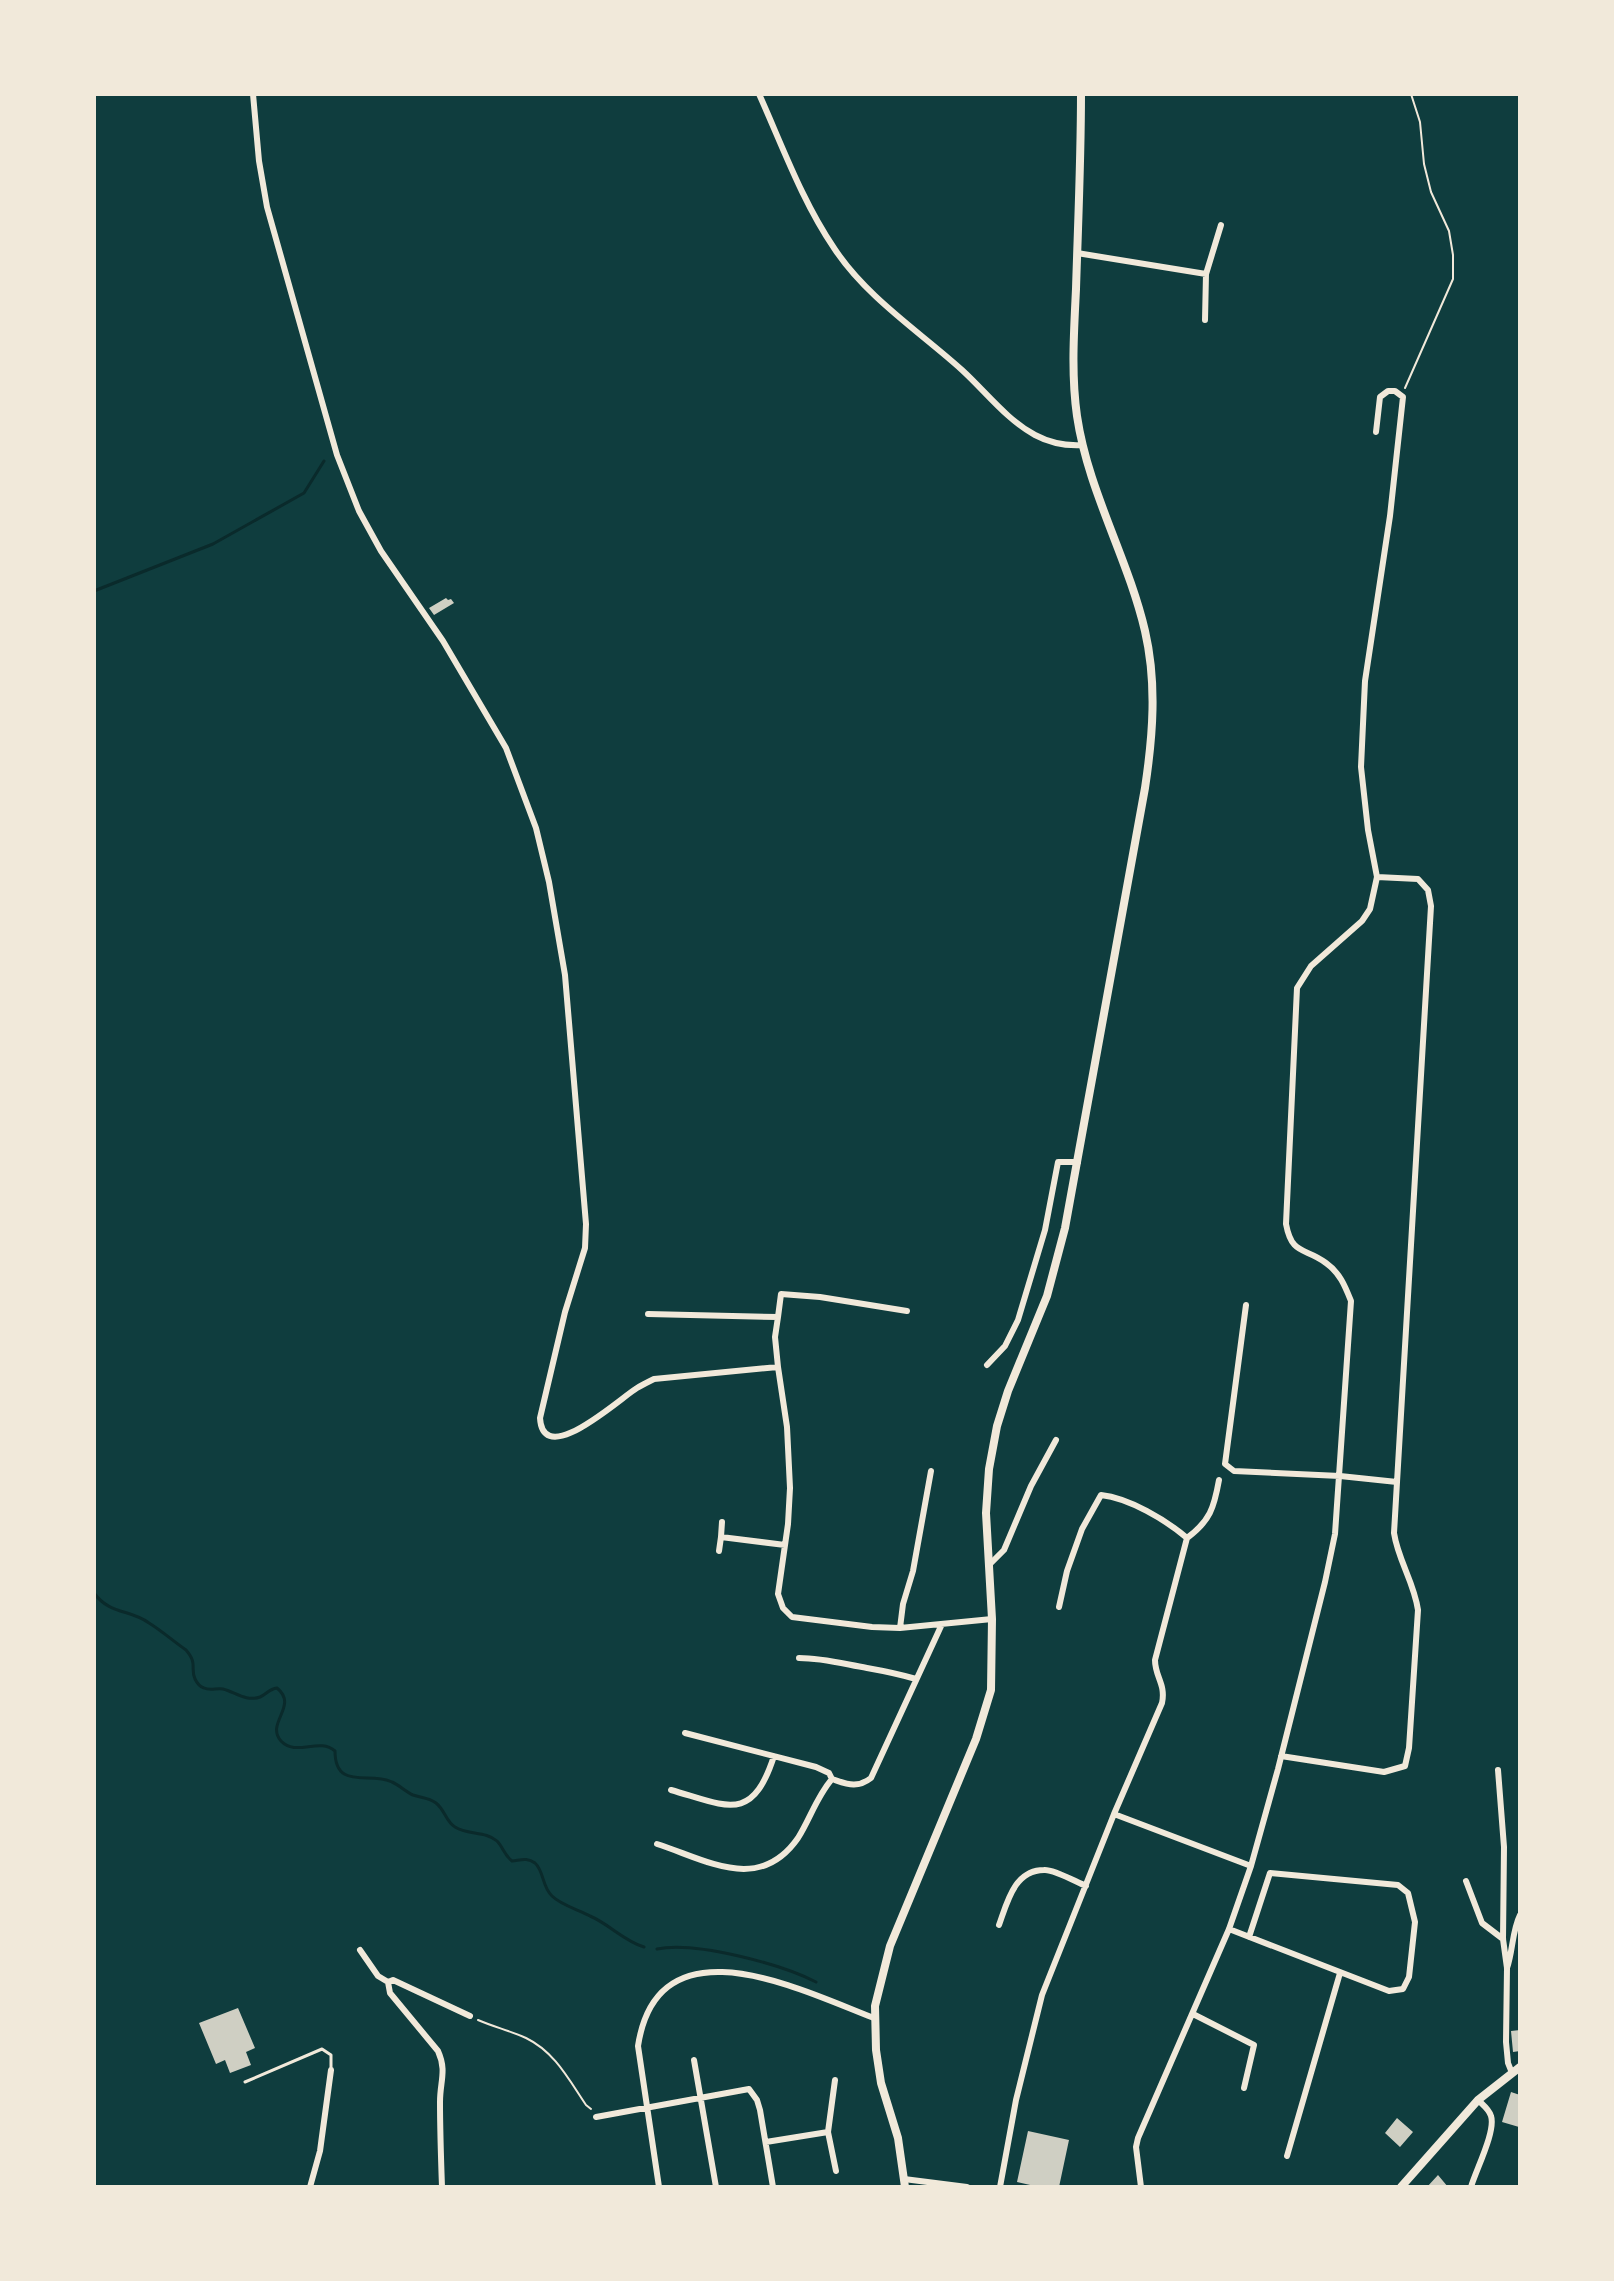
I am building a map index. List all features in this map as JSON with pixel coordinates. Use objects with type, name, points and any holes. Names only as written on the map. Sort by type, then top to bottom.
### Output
[{"type":"main road","points":[[904,2183],[898,2138],[881,2083],[876,2050],[874,2018],[877,1994],[890,1946],[976,1739],[991,1690],[989,1469],[997,1426],[1008,1391],[1047,1296],[1062,1239],[1145,788],[1153,719],[1153,692],[1145,631],[1092,479],[1083,445],[1074,382],[1081,94]]},
{"type":"main road","points":[[1401,2187],[1478,2100],[1516,2070]]},
{"type":"street","points":[[253,94],[267,207],[348,485],[381,551],[443,641],[506,748],[536,828],[549,882],[565,975],[586,1224],[585,1248],[565,1312],[540,1424],[549,1436],[558,1437],[578,1430],[654,1379],[778,1367]]},
{"type":"street","points":[[759,94],[825,234],[853,272],[1024,429],[1048,441],[1083,445]]},
{"type":"street","points":[[1205,320],[1206,274],[1221,225]]},
{"type":"street","points":[[1077,253],[1206,274]]},
{"type":"street","points":[[1141,2187],[1138,2138],[1229,1929],[1251,1866],[1335,1534],[1351,1301],[1341,1278],[1325,1262],[1299,1250],[1289,1239],[1286,1224],[1297,988],[1311,966],[1362,921],[1370,909],[1377,877],[1361,767],[1365,681],[1390,516],[1403,397],[1395,391],[1388,391],[1380,397],[1376,432]]},
{"type":"street","points":[[1281,1756],[1384,1772],[1405,1766],[1409,1748],[1418,1610],[1416,1594],[1396,1549],[1394,1533],[1431,906],[1428,890],[1418,879],[1377,877]]},
{"type":"street","points":[[987,1365],[1005,1346],[1018,1320],[1045,1230],[1058,1162],[1078,1162]]},
{"type":"street","points":[[907,1311],[781,1294],[775,1337],[787,1427],[790,1488],[778,1594],[783,1608],[792,1617],[872,1627],[900,1628],[992,1619]]},
{"type":"street","points":[[1246,1305],[1225,1464],[1234,1471],[1397,1482]]},
{"type":"street","points":[[648,1314],[778,1317]]},
{"type":"street","points":[[989,1565],[1004,1550],[1031,1486],[1056,1440]]},
{"type":"street","points":[[900,1628],[931,1471]]},
{"type":"street","points":[[1000,2187],[1016,2100],[1042,1995],[1162,1703],[1163,1685],[1155,1668],[1155,1660],[1187,1538],[1202,1526],[1214,1506],[1219,1480]]},
{"type":"street","points":[[1059,1607],[1067,1571],[1082,1529],[1101,1495],[1116,1497],[1150,1514],[1173,1526],[1187,1538]]},
{"type":"street","points":[[719,1551],[722,1522]]},
{"type":"street","points":[[721,1537],[785,1545]]},
{"type":"street","points":[[685,1733],[816,1767],[829,1773],[832,1779],[855,1786],[863,1785],[871,1778],[942,1624]]},
{"type":"street","points":[[799,1658],[829,1659],[888,1670],[916,1679]]},
{"type":"street","points":[[671,1790],[732,1805],[748,1801],[761,1789],[774,1756]]},
{"type":"street","points":[[1498,1770],[1504,1847],[1506,2042],[1508,2063],[1516,2070]]},
{"type":"street","points":[[657,1844],[735,1870],[752,1870],[771,1864],[789,1850],[799,1837],[832,1779]]},
{"type":"street","points":[[1114,1814],[1251,1866]]},
{"type":"street","points":[[999,1925],[1012,1888],[1030,1874],[1045,1869],[1086,1886]]},
{"type":"street","points":[[1229,1929],[1249,1937],[1340,1973],[1389,1991],[1403,1989],[1409,1977],[1415,1922],[1408,1893],[1398,1885],[1270,1873],[1249,1937]]},
{"type":"street","points":[[1466,1881],[1482,1923],[1503,1939]]},
{"type":"street","points":[[1507,1968],[1520,1915]]},
{"type":"street","points":[[360,1950],[378,1976],[470,2016]]},
{"type":"street","points":[[659,2187],[638,2046],[641,2025],[655,1999],[666,1989],[687,1977],[714,1971],[751,1974],[821,1995],[874,2018]]},
{"type":"street","points":[[1287,2156],[1340,1973]]},
{"type":"street","points":[[388,1982],[390,1993],[438,2051],[443,2062],[442,2187]]},
{"type":"street","points":[[1193,2014],[1254,2045],[1244,2088]]},
{"type":"street","points":[[694,2060],[716,2187]]},
{"type":"street","points":[[310,2187],[320,2151],[331,2070]]},
{"type":"street","points":[[835,2080],[828,2132],[836,2171]]},
{"type":"street","points":[[596,2117],[749,2089],[757,2100],[773,2187]]},
{"type":"street","points":[[1471,2187],[1492,2121],[1487,2108],[1478,2100]]},
{"type":"street","points":[[766,2142],[828,2132]]},
{"type":"street","points":[[904,2183],[967,2187]]},
{"type":"lane","points":[[245,2082],[322,2049],[331,2055],[331,2070]]},
{"type":"path","points":[[1403,397],[1453,279],[1449,231],[1431,192],[1424,164],[1420,122],[1411,94]]},
{"type":"path","points":[[470,2016],[527,2039],[550,2054],[596,2117]]},
{"type":"building","points":[[446,598],[454,603],[434,615],[429,608]]},
{"type":"building","points":[[238,2008],[255,2048],[246,2052],[251,2065],[230,2073],[225,2060],[216,2064],[199,2023]]},
{"type":"building","points":[[1520,2030],[1520,2051],[1513,2052],[1511,2031]]},
{"type":"building","points":[[1511,2092],[1520,2095],[1519,2127],[1502,2122]]},
{"type":"building","points":[[1397,2118],[1413,2132],[1400,2147],[1385,2133]]},
{"type":"building","points":[[1028,2131],[1069,2140],[1059,2187],[1017,2182]]},
{"type":"building","points":[[1438,2175],[1448,2187],[1427,2187]]},
{"type":"waterway","points":[[94,591],[213,544],[304,493],[324,461]]},
{"type":"waterway","points":[[94,1593],[107,1605],[142,1619],[186,1650],[192,1659],[199,1685],[250,1698],[260,1697],[277,1688],[285,1701],[277,1734],[287,1745],[329,1747],[335,1751],[337,1763],[347,1775],[383,1779],[413,1795],[433,1801],[455,1827],[493,1838],[512,1861],[527,1859],[535,1863],[549,1892],[556,1899],[644,1947]]},
{"type":"waterway","points":[[657,1949],[673,1947],[715,1951],[782,1968],[816,1982]]}]
